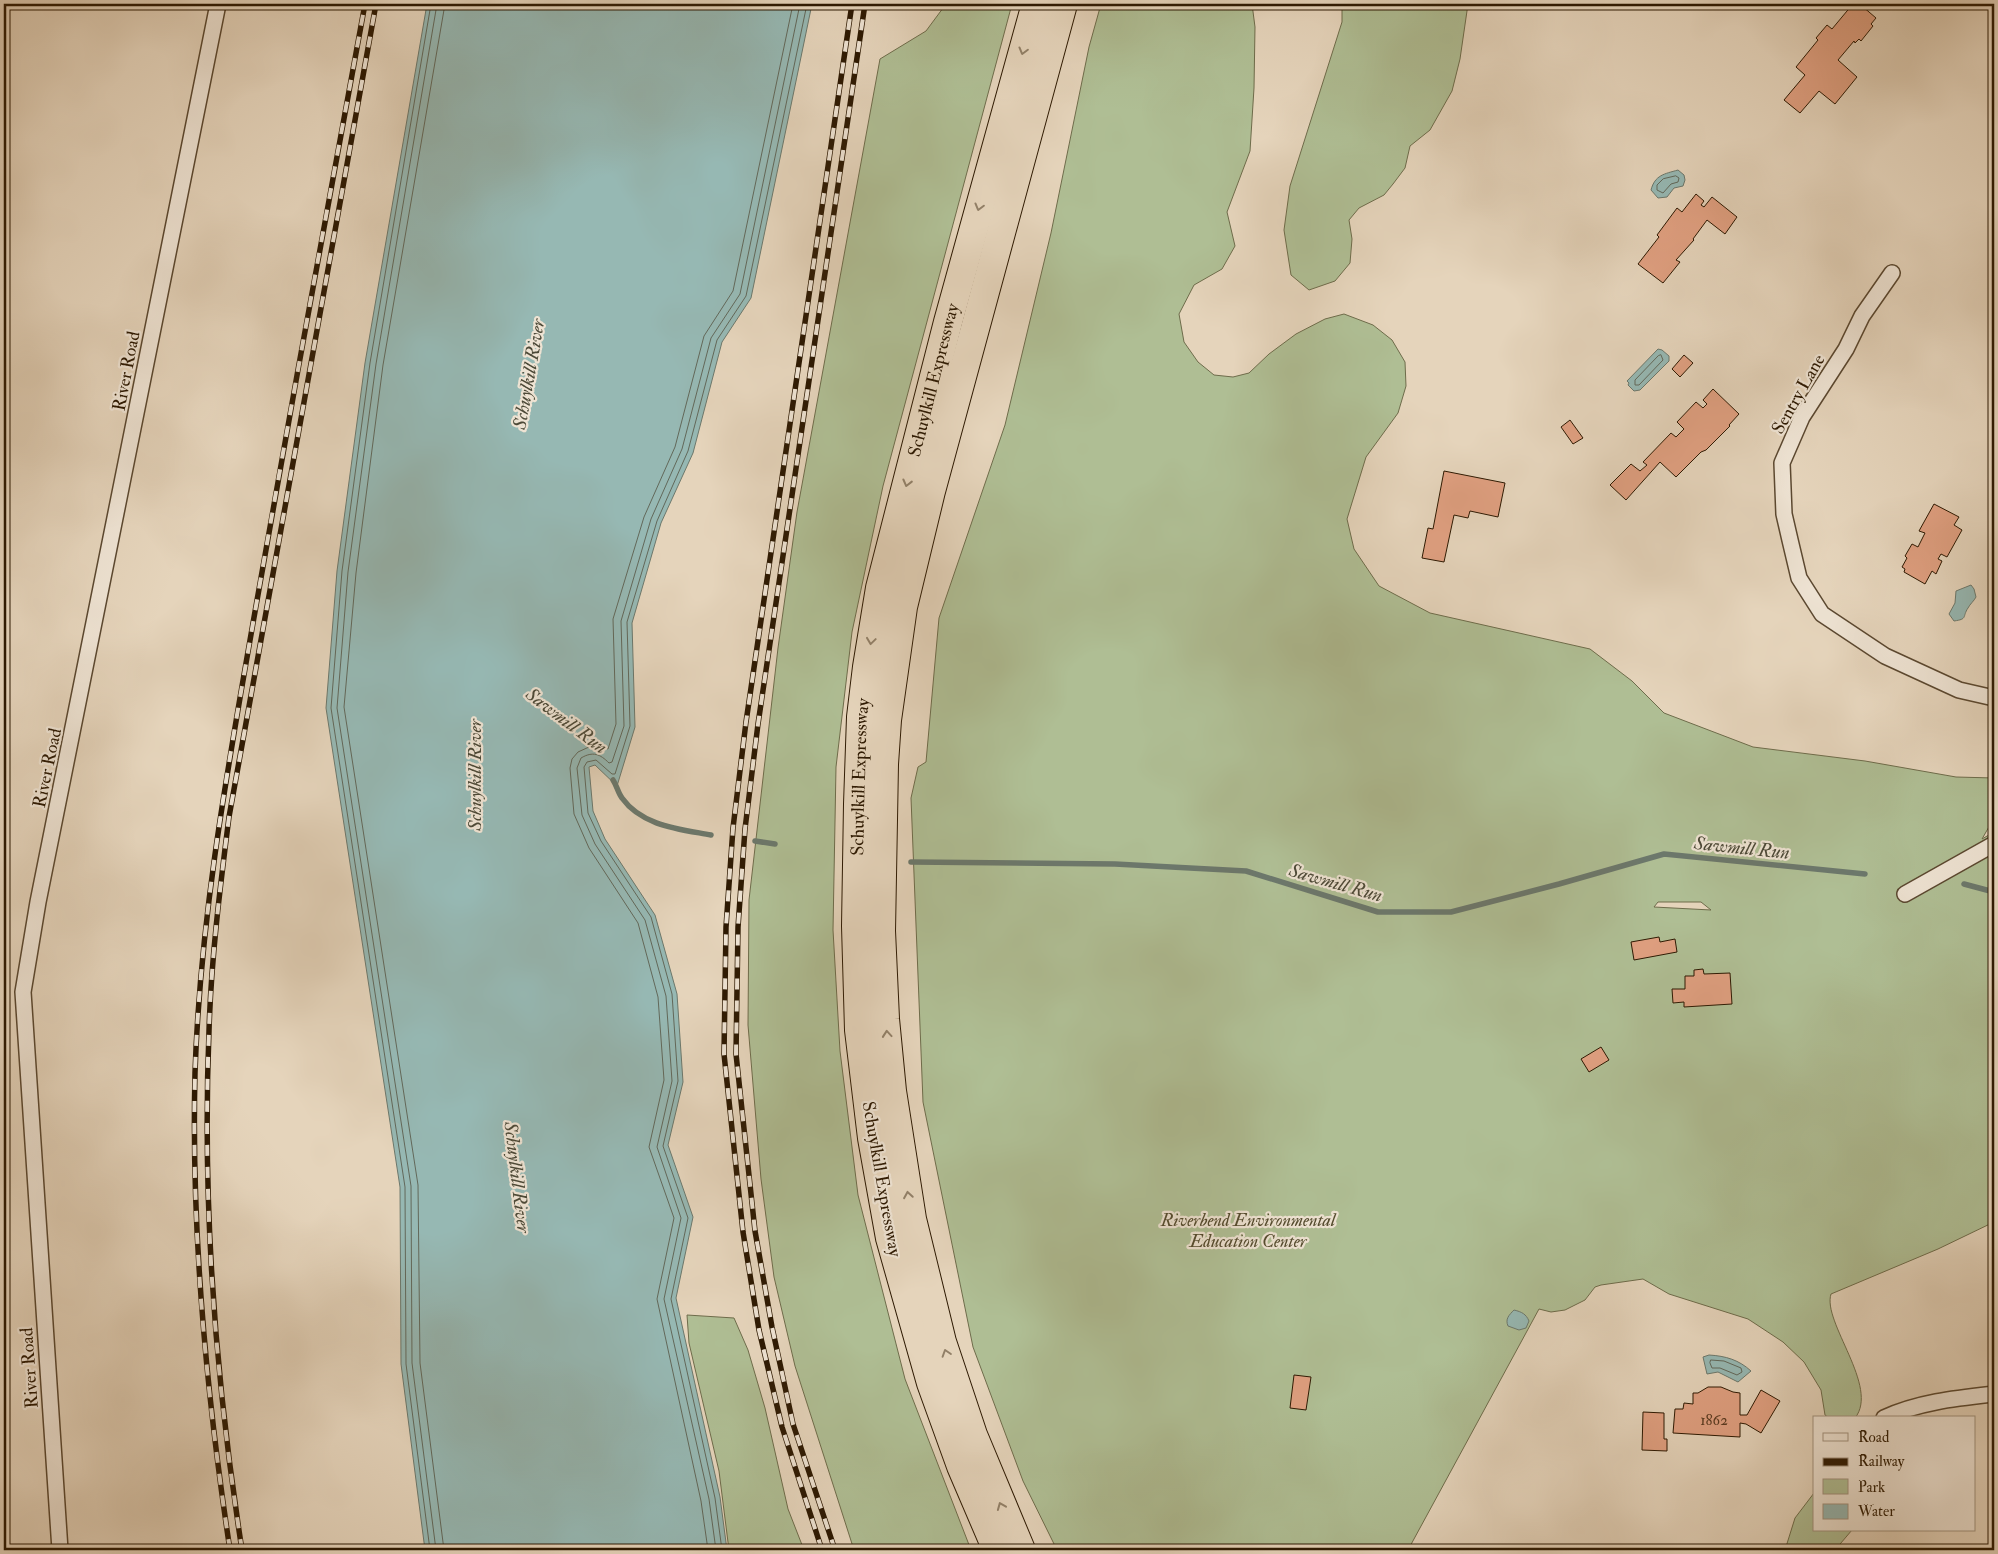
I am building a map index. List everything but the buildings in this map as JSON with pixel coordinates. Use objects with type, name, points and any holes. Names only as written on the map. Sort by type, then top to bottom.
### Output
[{"type":"highway","name":"Schuylkill Expressway","points":[[997,1550],[961,1466],[931,1383],[890,1238],[872,1138],[859,1030],[856,926],[858,804],[862,718],[880,588],[948,322],[1036,4]]},
{"type":"highway","name":"Schuylkill Expressway","points":[[1021,1550],[973,1435],[945,1351],[920,1258],[912,1219],[892,1092],[885,1019],[882,931],[884,764],[887,720],[903,607],[934,482],[1062,4]]},
{"type":"street","name":"River Road","points":[[60,1550],[23,992],[38,902],[218,4]]},
{"type":"street","name":"Sentry Lane","points":[[1892,273],[1862,316],[1846,349],[1802,417],[1782,463],[1784,514],[1792,550],[1799,578],[1822,614],[1884,656],[1959,690],[1994,698]]},
{"type":"street","points":[[1905,894],[1994,844]]},
{"type":"street","points":[[1890,1416],[1919,1407],[1956,1399],[1994,1394]]},
{"type":"green space","points":[[946,4],[1012,4],[883,486],[852,632],[836,767],[833,930],[840,1051],[858,1195],[905,1379],[971,1550],[854,1550],[795,1366],[774,1277],[761,1179],[748,1025],[749,900],[778,648],[797,512],[880,59],[926,31]]},
{"type":"green space","name":"Riverbend Environmental Education Center","points":[[1101,4],[1252,4],[1255,27],[1250,151],[1227,212],[1235,246],[1222,269],[1194,285],[1179,314],[1184,342],[1198,362],[1214,375],[1233,377],[1249,373],[1269,354],[1296,334],[1325,319],[1344,314],[1373,325],[1392,340],[1405,362],[1406,386],[1398,413],[1366,457],[1347,519],[1354,549],[1379,586],[1430,613],[1590,649],[1632,681],[1664,713],[1753,747],[1865,761],[1956,777],[1994,778],[1994,818],[1982,839],[1994,832],[1994,1222],[1938,1249],[1831,1294],[1830,1306],[1834,1321],[1861,1389],[1861,1405],[1856,1416],[1825,1415],[1821,1390],[1804,1362],[1783,1342],[1748,1319],[1669,1294],[1643,1279],[1601,1285],[1595,1287],[1585,1300],[1565,1310],[1551,1312],[1539,1309],[1408,1550],[1057,1550],[1023,1481],[973,1347],[923,1102],[911,798],[918,767],[926,762],[939,618],[1005,425],[1051,233],[1089,47]],"holes":[[[1658,902],[1701,902],[1711,910],[1654,907]]]},
{"type":"green space","points":[[1342,4],[1468,4],[1460,59],[1452,91],[1430,130],[1410,146],[1405,168],[1393,184],[1384,195],[1359,208],[1349,220],[1352,239],[1350,263],[1335,281],[1309,290],[1291,275],[1284,230],[1290,186],[1342,22]]},
{"type":"green space","points":[[687,1315],[734,1318],[748,1350],[765,1408],[788,1509],[804,1550],[729,1550],[719,1471],[689,1343]]},
{"type":"green space","points":[[1813,1494],[1813,1532],[1850,1532],[1835,1550],[1785,1550],[1795,1518]]},
{"type":"water","name":"Schuylkill River","points":[[427,4],[812,4],[751,298],[722,342],[693,453],[661,523],[632,623],[635,727],[617,786],[595,765],[589,767],[593,811],[605,839],[655,915],[677,994],[683,1082],[668,1145],[693,1217],[676,1298],[720,1497],[727,1550],[425,1550],[401,1364],[400,1187],[326,708],[337,571],[365,363]]},
{"type":"water","points":[[1678,170],[1684,175],[1683,186],[1674,188],[1667,197],[1658,198],[1651,190],[1655,181],[1664,174]]},
{"type":"water","points":[[1658,349],[1669,356],[1669,361],[1640,390],[1634,391],[1627,381]]},
{"type":"water","points":[[1971,585],[1976,597],[1963,618],[1954,621],[1949,614],[1955,603],[1956,591]]},
{"type":"water","points":[[1514,1310],[1527,1317],[1529,1321],[1526,1328],[1519,1330],[1508,1326],[1507,1319]]},
{"type":"water","points":[[1709,1355],[1732,1359],[1751,1371],[1738,1382],[1718,1372],[1707,1374],[1703,1357]]},
{"type":"waterway","name":"Sawmill Run","points":[[613,780],[622,798],[640,815],[662,825],[711,835]]},
{"type":"waterway","name":"Sawmill Run","points":[[755,841],[775,844]]},
{"type":"waterway","name":"Sawmill Run","points":[[911,862],[1115,864],[1246,871],[1378,912],[1451,912],[1664,854],[1865,874]]},
{"type":"waterway","name":"Sawmill Run","points":[[1964,884],[1994,892]]},
{"type":"railway","points":[[230,1550],[207,1372],[195,1193],[195,1073],[203,956],[217,839],[236,722],[365,4]]},
{"type":"railway","points":[[242,1550],[224,1421],[209,1227],[207,1096],[214,951],[229,817],[376,4]]},
{"type":"railway","points":[[822,1550],[782,1427],[759,1330],[743,1232],[724,1054],[726,927],[733,828],[746,722],[852,4]]},
{"type":"railway","points":[[835,1550],[793,1424],[772,1327],[755,1231],[736,1054],[738,927],[745,829],[758,724],[865,4]]}]
